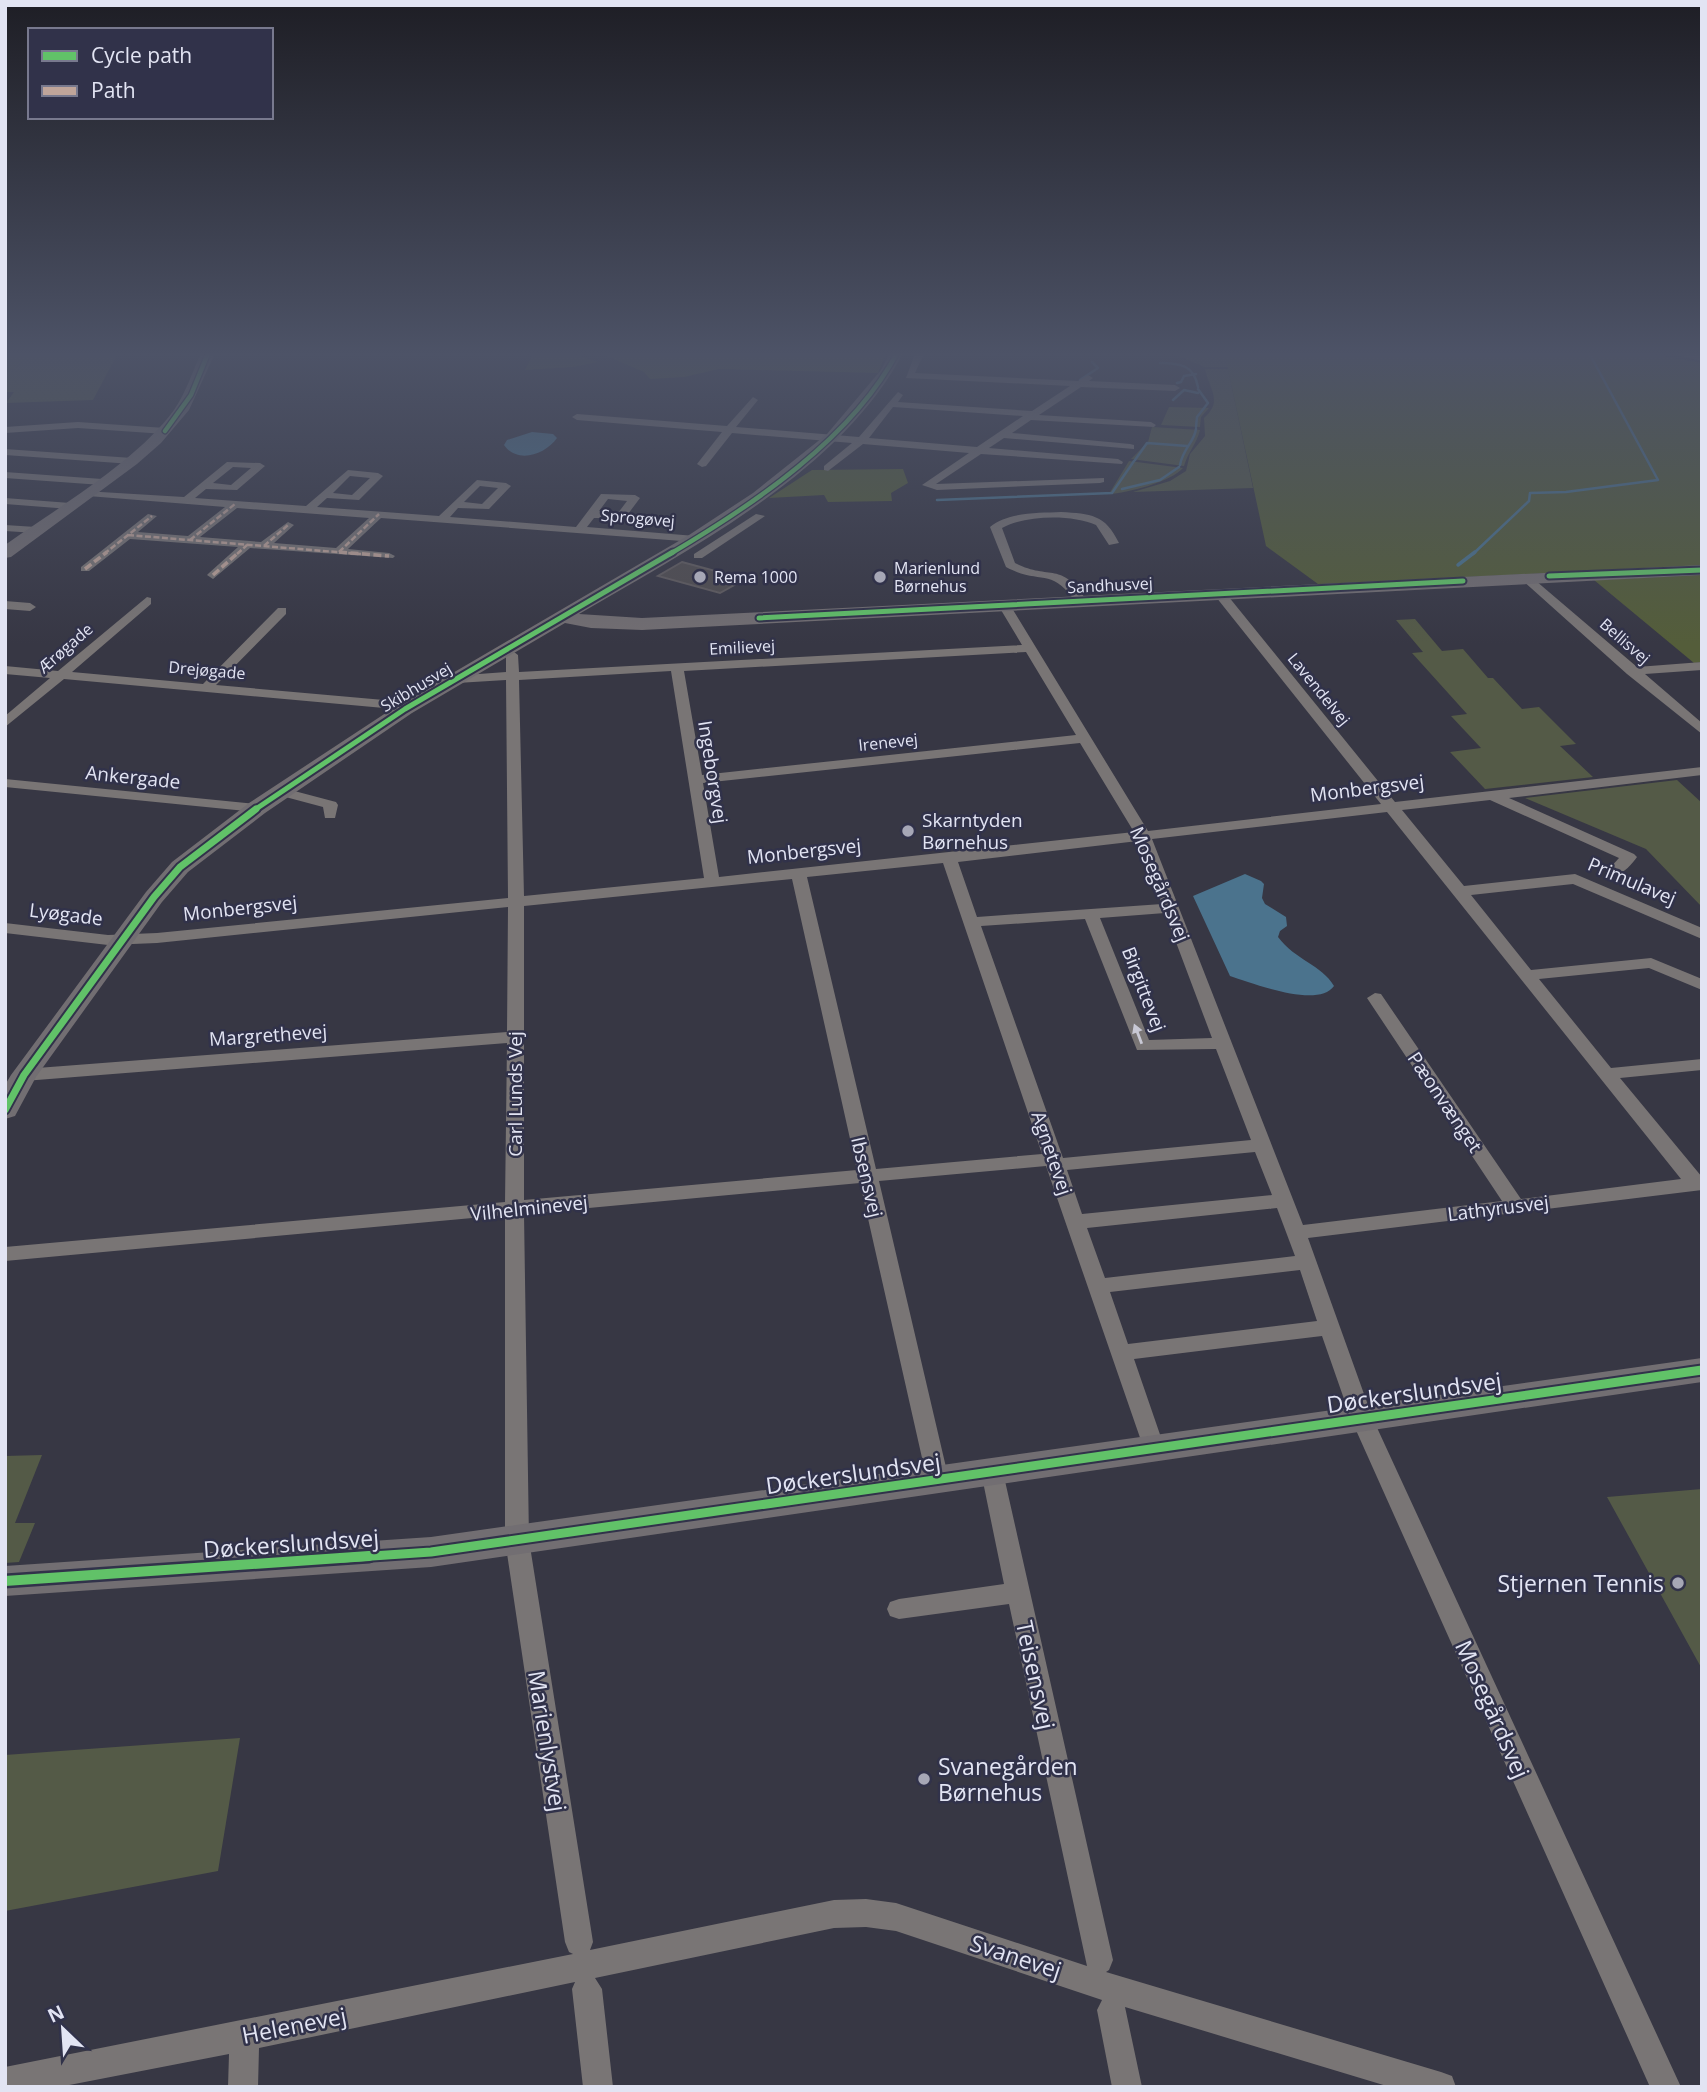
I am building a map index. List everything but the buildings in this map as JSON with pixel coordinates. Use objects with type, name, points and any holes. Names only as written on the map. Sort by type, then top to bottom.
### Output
[{"type":"street","points":[[5,553],[146,449]]},
{"type":"street","points":[[702,464],[714,449]]},
{"type":"street","name":"Skibhusvej","points":[[696,547],[729,516],[792,472],[819,449]]},
{"type":"street","points":[[828,468],[852,449]]},
{"type":"street","points":[[962,449],[1118,462]]},
{"type":"street","points":[[978,450],[927,485],[1100,480]]},
{"type":"street","points":[[5,452],[132,461]]},
{"type":"street","points":[[5,475],[102,482]]},
{"type":"street","points":[[187,500],[204,486]]},
{"type":"street","name":"Sprogøvej","points":[[88,493],[579,530],[696,547]]},
{"type":"street","points":[[309,509],[324,495]]},
{"type":"street","points":[[5,501],[70,506]]},
{"type":"street","points":[[190,540],[235,503]]},
{"type":"street","points":[[442,519],[456,505]]},
{"type":"street","points":[[339,552],[379,514]]},
{"type":"street","name":"Sprogøvej","points":[[579,530],[591,514]]},
{"type":"street","points":[[85,569],[152,516]]},
{"type":"street","name":"Skibhusvej","points":[[5,1110],[24,1076],[122,940],[180,867],[257,808],[405,709],[562,617],[756,519],[729,516]]},
{"type":"street","points":[[1081,601],[1071,582],[1025,572],[1010,565],[996,527],[1011,519],[1091,518],[1104,525],[1113,543]]},
{"type":"street","points":[[264,546],[288,525]]},
{"type":"street","points":[[5,528],[36,530]]},
{"type":"street","points":[[128,536],[389,556]]},
{"type":"street","points":[[213,575],[247,545]]},
{"type":"street","name":"Sandhusvej","points":[[562,617],[591,622],[642,624],[1702,570]]},
{"type":"street","name":"Bellisvej","points":[[1525,577],[1702,730]]},
{"type":"street","name":"Lavendelvej","points":[[1220,594],[1390,806]]},
{"type":"street","name":"Ærøgade","points":[[5,723],[147,601]]},
{"type":"street","points":[[5,605],[30,607]]},
{"type":"street","name":"Mosegårdsvej","points":[[1004,605],[1143,835],[1307,1262],[1362,1419],[1666,2087]]},
{"type":"street","points":[[206,688],[282,611]]},
{"type":"street","name":"Emilievej","points":[[457,679],[1030,648]]},
{"type":"street","name":"Carl Lunds Vej","points":[[506,650],[512,655],[513,677],[516,902],[517,1540]]},
{"type":"street","points":[[1632,671],[1702,666]]},
{"type":"street","name":"Ingeborgvej","points":[[677,668],[712,882]]},
{"type":"street","name":"Drejøgade","points":[[5,670],[384,704],[405,709]]},
{"type":"street","name":"Irenevej","points":[[695,780],[1085,738]]},
{"type":"street","name":"Monbergsvej","points":[[122,940],[949,858],[1702,771]]},
{"type":"street","name":"Ankergade","points":[[5,783],[257,808]]},
{"type":"street","points":[[283,792],[331,805],[330,815]]},
{"type":"street","points":[[1490,795],[1629,857],[1616,870]]},
{"type":"street","points":[[1390,806],[1698,1183]]},
{"type":"street","name":"Agnetevej","points":[[949,858],[1154,1449]]},
{"type":"street","name":"Ibsensvej","points":[[798,873],[938,1480]]},
{"type":"street","name":"Primulavej","points":[[1461,891],[1575,879],[1700,942]]},
{"type":"street","points":[[971,922],[1172,908]]},
{"type":"street","name":"Birgittevej","points":[[1090,912],[1143,1046],[1222,1043]]},
{"type":"street","name":"Lyøgade","points":[[5,928],[122,940]]},
{"type":"street","points":[[1527,975],[1651,963],[1702,985]]},
{"type":"street","name":"Pæonvænget","points":[[1376,998],[1515,1205]]},
{"type":"street","name":"Margrethevej","points":[[24,1076],[515,1037]]},
{"type":"street","points":[[1607,1074],[1702,1064]]},
{"type":"street","points":[[1054,1162],[1261,1144]]},
{"type":"street","name":"Vilhelminevej","points":[[5,1254],[867,1175],[1054,1162]]},
{"type":"street","name":"Lathyrusvej","points":[[1295,1233],[1698,1183]]},
{"type":"street","points":[[1075,1222],[1283,1201]]},
{"type":"street","points":[[1098,1286],[1307,1262]]},
{"type":"street","points":[[1121,1353],[1329,1327]]},
{"type":"street","name":"Døckerslundsvej","points":[[5,1581],[431,1552],[1702,1370]]},
{"type":"street","name":"Teisensvej","points":[[992,1472],[1099,1960]]},
{"type":"street","name":"Marienlystvej","points":[[517,1540],[583,1966],[598,2087]]},
{"type":"street","points":[[899,1609],[1018,1592]]},
{"type":"street","name":"Svanevej","points":[[583,1966],[834,1914],[866,1913],[897,1917],[1105,1986],[1441,2087]]},
{"type":"street","name":"Helenevej","points":[[5,2082],[245,2036],[583,1966]]},
{"type":"street","points":[[1112,2010],[1127,2087]]},
{"type":"street","points":[[243,2087],[245,2036]]},
{"type":"green space","points":[[1141,449],[1192,449],[1184,466],[1131,459]]},
{"type":"green space","points":[[1194,449],[1245,449],[1253,488],[1133,492],[1170,481],[1186,471],[1190,454]]},
{"type":"green space","points":[[1245,449],[1702,449],[1702,566],[1318,584],[1266,546]]},
{"type":"green space","points":[[1129,461],[1183,468],[1159,482],[1109,494]]},
{"type":"green space","points":[[903,469],[908,483],[891,493],[892,501],[828,502],[824,495],[769,498],[812,470]]},
{"type":"green space","points":[[1702,575],[1702,662],[1694,663],[1594,580]]},
{"type":"green space","points":[[1415,619],[1442,651],[1463,649],[1488,678],[1493,678],[1522,709],[1539,707],[1576,744],[1560,746],[1593,777],[1485,789],[1450,752],[1481,748],[1451,716],[1467,714],[1412,653],[1423,652],[1396,620]]},
{"type":"green space","points":[[1677,780],[1702,803],[1702,907],[1646,849],[1525,798]]},
{"type":"green space","points":[[42,1455],[15,1523],[35,1523],[19,1562],[5,1563],[5,1456]]},
{"type":"green space","name":"Stjernen Tennis","points":[[1702,1489],[1702,1669],[1607,1497]]},
{"type":"green space","points":[[240,1738],[218,1871],[5,1911],[5,1755]]},
{"type":"water","points":[[508,449],[546,449],[523,456]]},
{"type":"water","points":[[1245,874],[1264,884],[1262,898],[1265,904],[1286,917],[1287,926],[1280,931],[1278,937],[1329,979],[1334,986],[1326,992],[1300,995],[1230,976],[1193,896]]},
{"type":"waterway","points":[[1135,460],[1143,449]]},
{"type":"waterway","points":[[1180,465],[1186,449]]},
{"type":"waterway","points":[[1473,554],[1529,501],[1530,493],[1566,492],[1658,480],[1641,449]]},
{"type":"waterway","points":[[937,500],[1112,493],[1134,461]]},
{"type":"waterway","points":[[1122,489],[1160,480],[1179,467]]},
{"type":"waterway","points":[[1458,565],[1475,552]]},
{"type":"marked path","points":[[190,540],[235,504]]},
{"type":"marked path","points":[[339,552],[379,514]]},
{"type":"marked path","points":[[85,569],[152,516]]},
{"type":"marked path","points":[[264,546],[288,525]]},
{"type":"marked path","points":[[128,535],[389,556]]},
{"type":"marked path","points":[[213,575],[247,545]]},
{"type":"cycle path","points":[[5,1110],[24,1075],[154,897],[180,867],[257,808],[405,709],[695,539],[759,496],[818,449]]},
{"type":"cycle path","points":[[1549,576],[1702,570]]},
{"type":"cycle path","points":[[759,618],[1463,581]]},
{"type":"cycle path","points":[[5,1581],[431,1552],[1702,1370]]},
{"type":"place","name":"Rema 1000","points":[[700,577]]},
{"type":"place","name":"Marienlund Børnehus","points":[[880,577]]},
{"type":"place","name":"Skarntyden Børnehus","points":[[908,831]]},
{"type":"place","name":"Stjernen Tennis","points":[[1678,1583]]},
{"type":"place","name":"Svanegården Børnehus","points":[[924,1779]]}]
